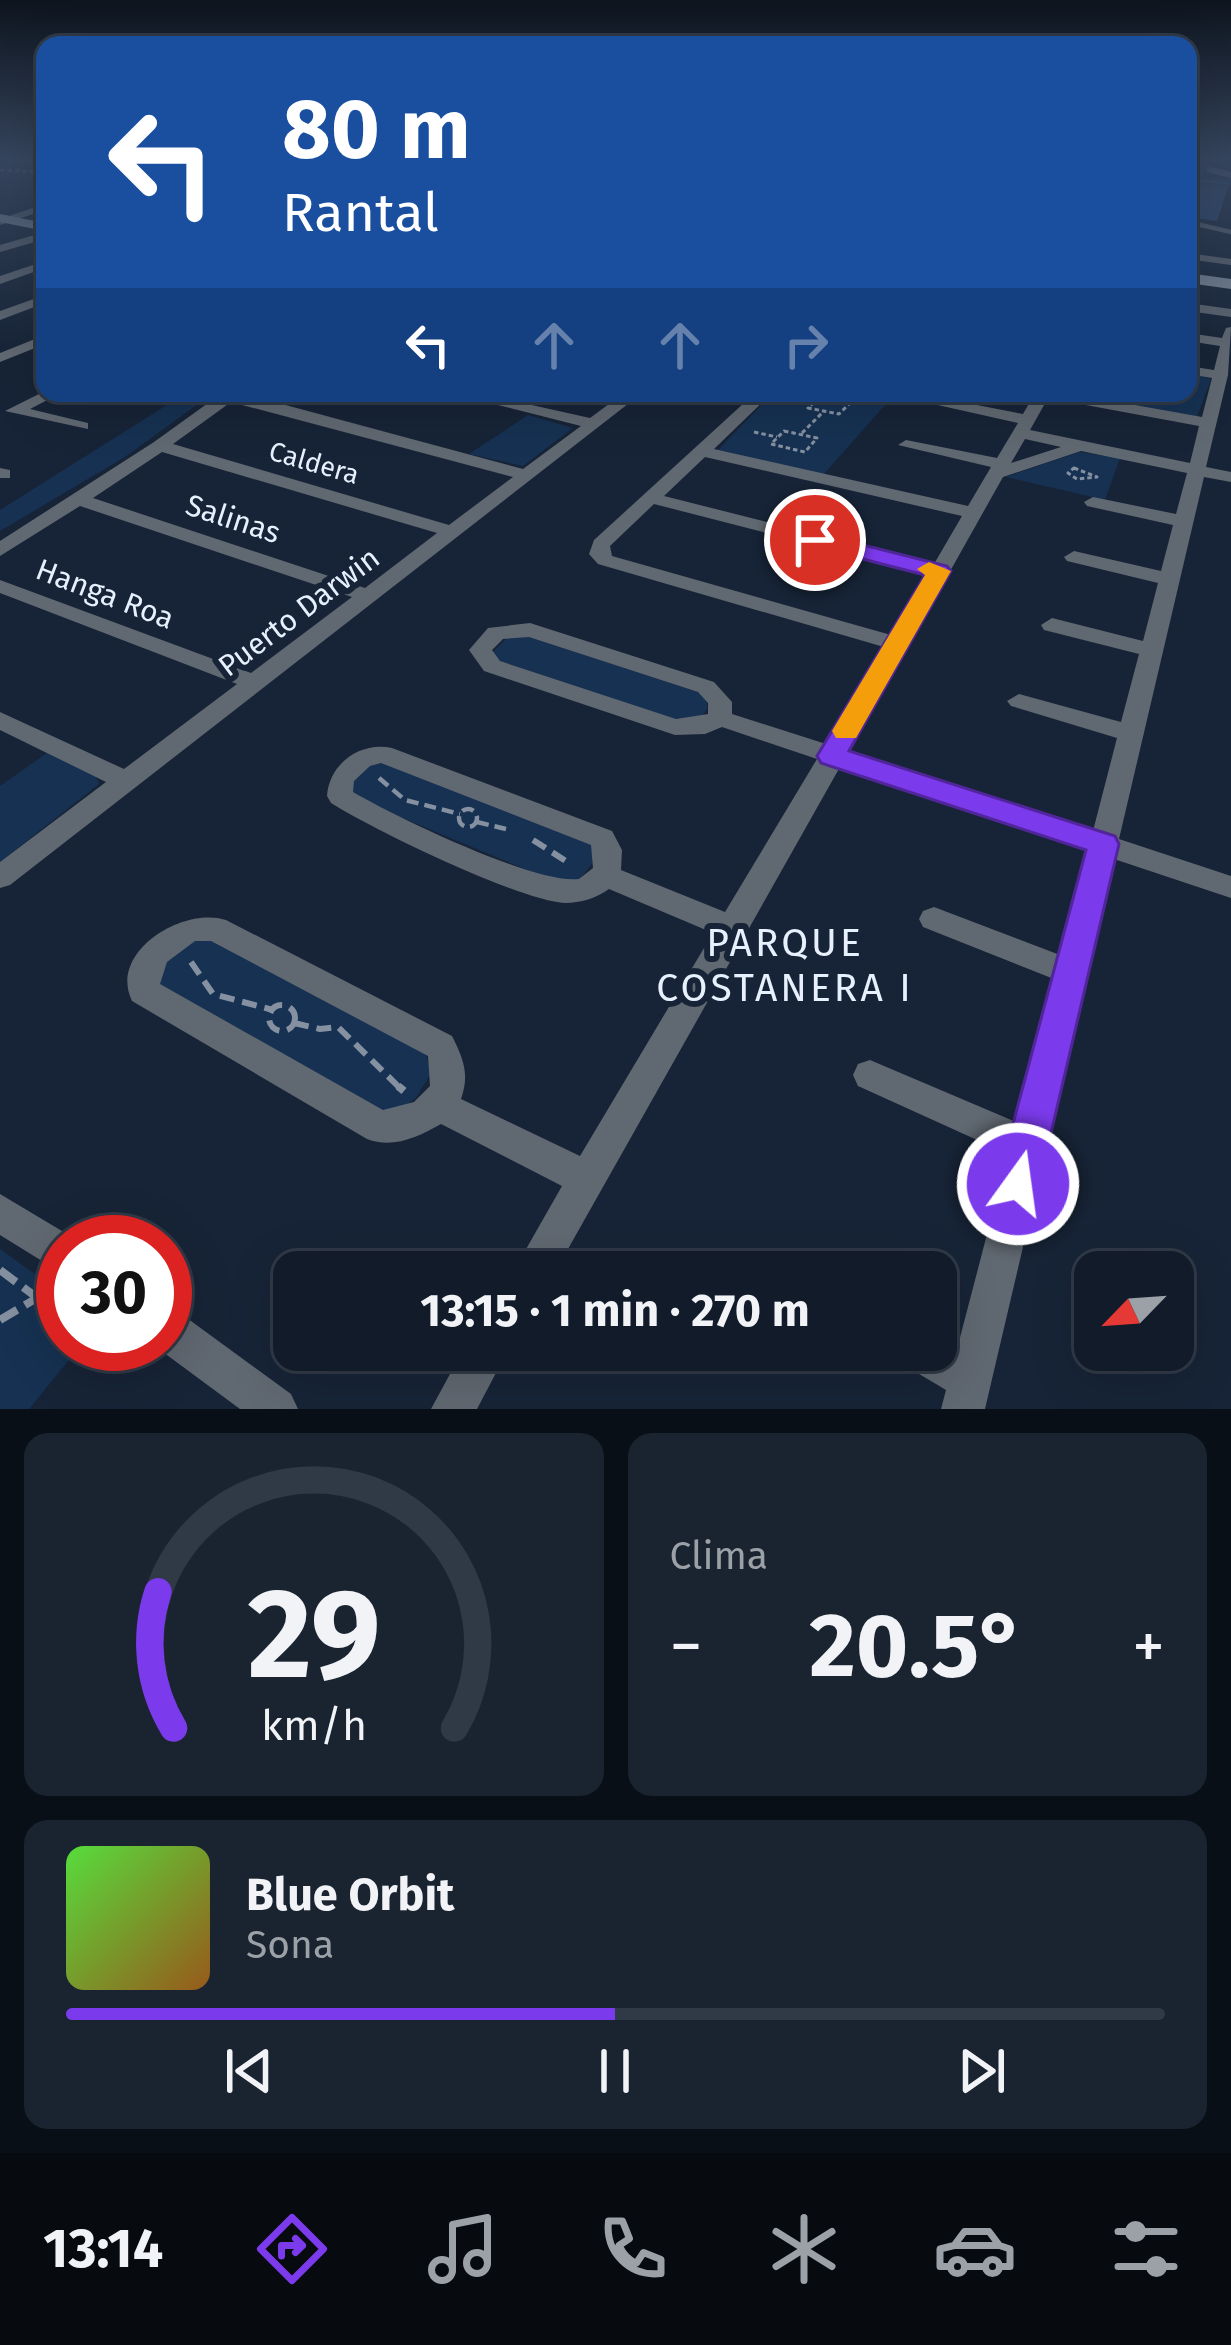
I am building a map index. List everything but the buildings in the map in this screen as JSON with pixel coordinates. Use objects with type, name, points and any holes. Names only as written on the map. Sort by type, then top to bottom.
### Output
[{"type":"main road","points":[[1197,279],[1231,284]]},
{"type":"street","points":[[0,249],[36,235]]},
{"type":"street","points":[[0,280],[36,267]]},
{"type":"street","points":[[0,316],[36,302]]},
{"type":"street","points":[[1197,308],[1231,313]]},
{"type":"street","points":[[941,1371],[966,1395],[1182,521],[1225,368],[1230,337],[1197,337]]},
{"type":"street","points":[[0,358],[36,343]]},
{"type":"street","points":[[4,415],[36,400]]},
{"type":"street","points":[[0,550],[221,402]]},
{"type":"street","points":[[257,402],[527,476]]},
{"type":"street","points":[[497,402],[593,424]]},
{"type":"street","name":"Puerto Darwin","points":[[0,877],[622,402]]},
{"type":"street","points":[[755,402],[601,544],[599,554],[605,560],[898,644]]},
{"type":"street","points":[[928,402],[1024,426],[1079,446],[1231,477]]},
{"type":"street","points":[[545,1251],[1038,402]]},
{"type":"street","points":[[1092,402],[1207,423]]},
{"type":"street","points":[[4,415],[82,426]]},
{"type":"street","points":[[906,445],[999,469],[1079,446]]},
{"type":"street","name":"Caldera","points":[[160,446],[453,532]]},
{"type":"street","points":[[702,451],[974,512]]},
{"type":"street","points":[[651,498],[939,571]]},
{"type":"street","name":"Salinas","points":[[77,499],[370,596]]},
{"type":"street","points":[[1094,502],[1182,521]]},
{"type":"street","points":[[1074,556],[1168,579]]},
{"type":"street","name":"Hanga Roa","points":[[0,586],[256,682]]},
{"type":"street","points":[[1052,625],[1150,650]]},
{"type":"street","points":[[720,718],[720,702],[706,687],[530,630],[496,633],[480,650],[492,666],[675,727],[705,726],[720,718],[1231,887]]},
{"type":"street","points":[[1019,701],[1130,733]]},
{"type":"street","points":[[0,720],[127,781]]},
{"type":"street","points":[[602,880],[611,856],[602,838],[396,755],[361,760],[337,788],[349,804],[555,891],[602,880],[732,928]]},
{"type":"street","points":[[934,919],[1071,972]]},
{"type":"street","points":[[190,929],[215,929],[440,1046],[449,1074],[435,1111],[398,1127],[380,1127],[143,991],[144,971],[156,951],[174,938],[190,929]]},
{"type":"street","points":[[870,1075],[1028,1144]]},
{"type":"street","points":[[435,1111],[586,1179]]},
{"type":"street","points":[[0,1213],[36,1236]]},
{"type":"street","points":[[192,1348],[276,1409]]},
{"type":"street","points":[[453,1409],[475,1371]]},
{"type":"lane","points":[[1197,224],[1231,232]]},
{"type":"lane","points":[[1197,257],[1231,262]]},
{"type":"path","points":[[814,402],[808,408],[839,414],[850,403],[845,402]]},
{"type":"path","points":[[801,434],[824,411]]},
{"type":"path","points":[[784,430],[801,434],[817,438],[805,452],[771,444],[784,430]]},
{"type":"path","points":[[361,760],[400,798],[460,814],[458,820],[464,825],[477,822],[519,832],[602,880]]},
{"type":"path","points":[[174,938],[213,994],[273,1010],[290,1006],[297,1013],[294,1023]]},
{"type":"path","points":[[273,1010],[267,1020],[272,1029],[283,1030],[294,1023],[343,1030],[435,1111]]},
{"type":"path","points":[[0,1270],[36,1297]]},
{"type":"path","points":[[0,1320],[36,1299]]},
{"type":"shaded area","points":[[1197,375],[1211,379],[1197,417],[1110,402],[1197,402]]},
{"type":"shaded area","points":[[172,402],[201,402],[125,457],[0,531],[0,510]]},
{"type":"shaded area","points":[[764,402],[888,402],[823,475],[718,450]]},
{"type":"shaded area","points":[[528,415],[573,428],[523,466],[469,454]]},
{"type":"shaded area","points":[[1079,452],[1120,458],[1105,500],[1006,477]]},
{"type":"shaded area","points":[[524,635],[697,692],[707,697],[707,709],[703,715],[679,722],[497,660],[492,653],[508,637]]},
{"type":"shaded area","points":[[47,753],[96,777],[99,784],[0,862],[0,786]]},
{"type":"shaded area","points":[[384,761],[590,843],[598,856],[580,879],[561,884],[354,798],[350,792],[357,774]]},
{"type":"shaded area","points":[[208,937],[425,1051],[431,1073],[416,1098],[393,1114],[376,1110],[159,986],[154,971],[176,946]]},
{"type":"shaded area","points":[[0,1249],[36,1275],[36,1371],[60,1371],[29,1409],[0,1409]]},
{"type":"slow traffic","points":[[846,731],[939,571],[929,569]]},
{"type":"district","name":"PARQUE COSTANERA I","points":[[785,964]]},
{"type":"route","points":[[815,540],[939,571],[832,756],[1103,844],[1018,1184]]}]
